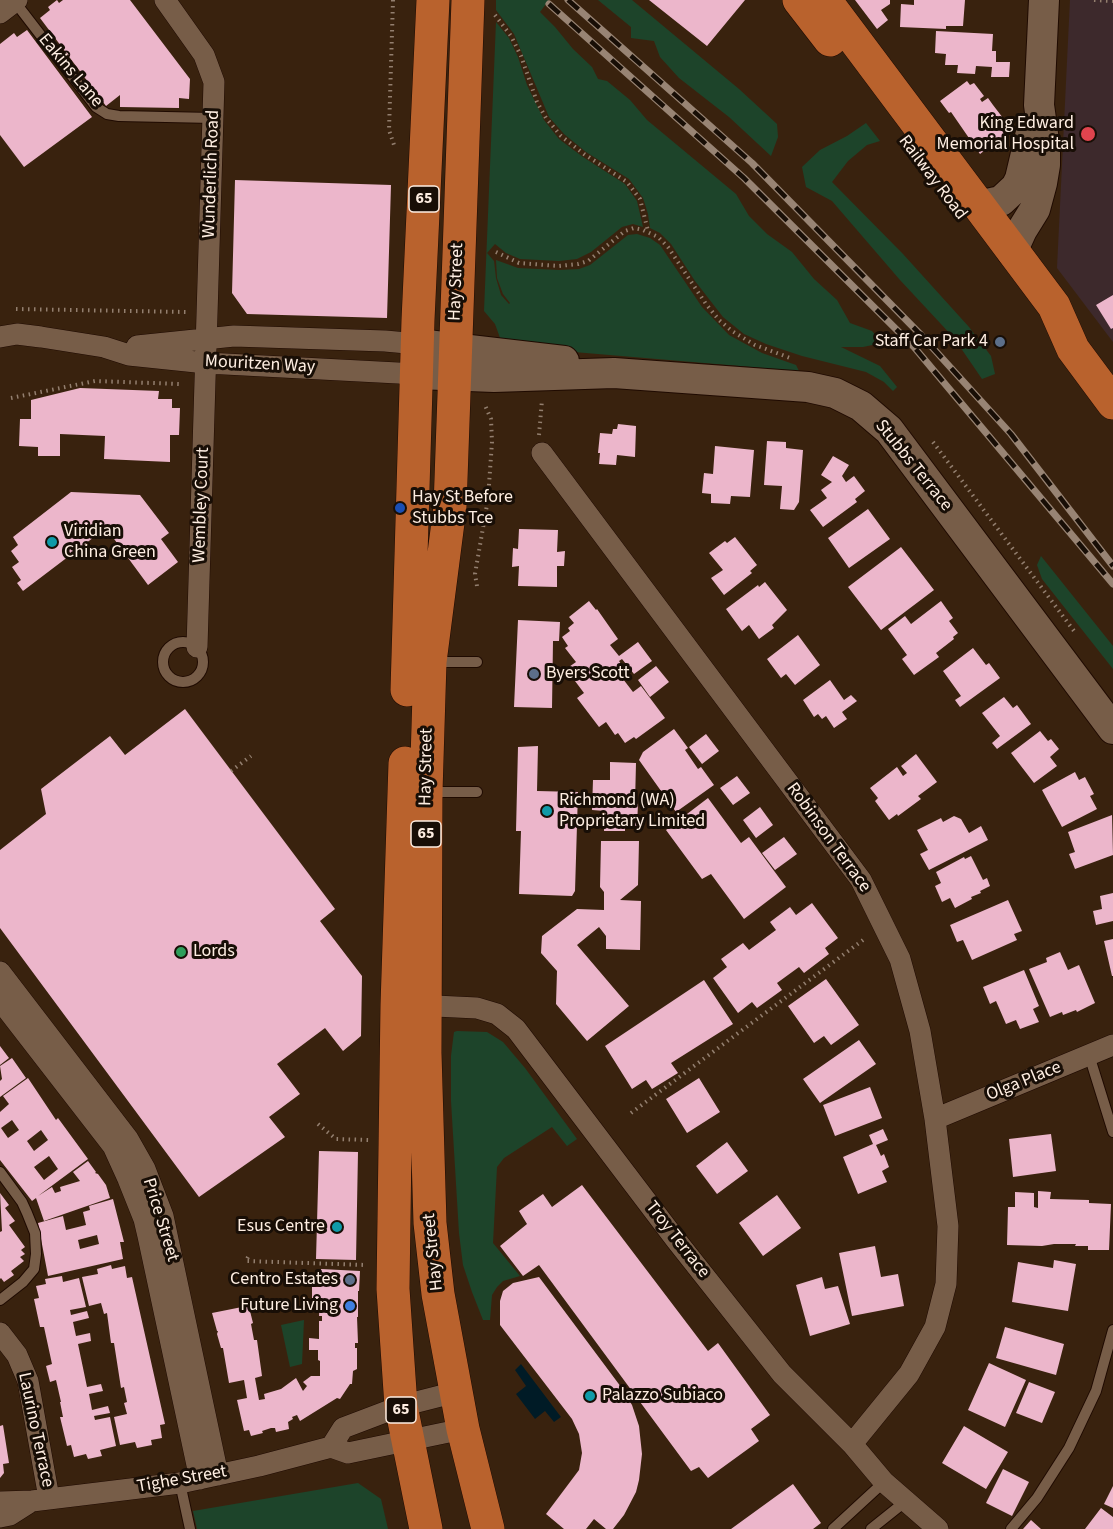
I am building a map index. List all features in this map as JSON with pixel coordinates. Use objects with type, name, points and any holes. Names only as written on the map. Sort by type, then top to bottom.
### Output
[{"type":"main road","name":"Hay Street","points":[[433,0],[417,359],[411,1005],[438,1294],[463,1429],[488,1529]]},
{"type":"main road","name":"Railway Road","points":[[799,0],[1034,315],[1073,349],[1113,403]]},
{"type":"main road","name":"Railway Road","points":[[825,0],[1054,306],[1073,349]]},
{"type":"main road","name":"Hay Street","points":[[426,1529],[401,1406],[393,1289],[426,792],[430,662],[450,507],[454,362],[480,6]]},
{"type":"street","name":"Wunderlich Road","points":[[165,0],[204,55],[211,68],[214,82],[206,363]]},
{"type":"street","points":[[1012,252],[1035,208],[1042,183],[1045,148],[1039,105],[1044,0]]},
{"type":"street","points":[[978,206],[1001,201],[1016,187],[1039,105]]},
{"type":"street","name":"Mouritzen Way","points":[[0,337],[17,334],[104,347],[129,355],[206,363],[417,359]]},
{"type":"street","name":"Mouritzen Way","points":[[104,347],[159,345],[207,338],[245,336],[385,341],[417,359]]},
{"type":"street","name":"Stubbs Terrace","points":[[417,359],[454,362],[540,377],[614,373],[808,387],[835,393],[861,406],[889,430],[1113,729]]},
{"type":"street","name":"Wembley Court","points":[[197,647],[206,363]]},
{"type":"street","name":"Robinson Terrace","points":[[542,453],[861,880],[900,959],[920,1031],[935,1119],[948,1226],[946,1284],[935,1327],[909,1374],[852,1443]]},
{"type":"street","name":"Price Street","points":[[0,972],[128,1139],[145,1169],[163,1216],[200,1479]]},
{"type":"street","name":"Price Street","points":[[0,1000],[113,1146],[128,1179],[144,1219],[200,1479]]},
{"type":"street","name":"Troy Terrace","points":[[411,1005],[477,1008],[497,1014],[516,1029],[676,1240],[782,1374],[852,1443],[884,1482],[938,1529]]},
{"type":"street","name":"Olga Place","points":[[935,1119],[1113,1045]]},
{"type":"street","name":"Laurino Terrace","points":[[0,1333],[17,1355],[28,1381],[40,1500]]},
{"type":"street","points":[[331,1448],[343,1428],[401,1406],[456,1392]]},
{"type":"street","name":"Tighe Street","points":[[0,1502],[40,1500],[200,1479],[331,1448],[348,1453],[463,1429]]},
{"type":"street","name":"Tighe Street","points":[[0,1517],[10,1515],[40,1500]]},
{"type":"lane","name":"Eakins Lane","points":[[11,4],[96,107],[107,114],[213,118]]},
{"type":"lane","points":[[430,662],[477,662]]},
{"type":"lane","points":[[426,792],[477,792]]},
{"type":"lane","points":[[1089,1055],[1113,1132]]},
{"type":"lane","points":[[0,1172],[22,1202],[27,1213],[35,1233],[36,1254],[34,1269],[23,1282],[0,1300]]},
{"type":"lane","points":[[1011,1529],[1037,1498],[1070,1448],[1096,1391],[1113,1330]]},
{"type":"lane","points":[[190,1529],[200,1479]]},
{"type":"lane","points":[[833,1529],[884,1482]]},
{"type":"lane","points":[[871,1529],[906,1501]]},
{"type":"path","points":[[393,0],[389,130],[394,145]]},
{"type":"path","points":[[1094,0],[1113,1]]},
{"type":"path","points":[[480,6],[511,36],[521,56],[537,102],[546,118],[561,136],[627,182],[640,199],[648,232]]},
{"type":"path","points":[[16,309],[188,312]]},
{"type":"path","points":[[11,398],[95,381],[184,384]]},
{"type":"path","points":[[542,453],[539,434],[543,396]]},
{"type":"path","points":[[477,586],[475,574],[488,499],[492,441],[491,419],[484,403]]},
{"type":"path","points":[[231,771],[251,756]]},
{"type":"path","points":[[631,1113],[863,940]]},
{"type":"path","points":[[318,1124],[336,1138],[366,1140]]},
{"type":"path","points":[[248,1257],[246,1261],[366,1265]]},
{"type":"shaded area","name":"King Edward Memorial Hospital","points":[[1070,0],[1113,0],[1113,342],[1057,268]]},
{"type":"green space","points":[[496,0],[549,0],[540,12],[592,67],[598,79],[607,81],[630,100],[647,120],[736,194],[749,216],[767,234],[792,252],[814,279],[837,300],[850,323],[872,331],[882,343],[863,347],[841,347],[880,366],[897,387],[893,391],[884,382],[866,372],[802,356],[766,344],[744,334],[723,317],[695,281],[671,244],[660,233],[650,228],[643,198],[629,179],[586,152],[564,134],[549,117],[514,34],[496,10]]},
{"type":"green space","points":[[598,0],[632,0],[739,89],[777,124],[778,137],[771,156],[729,117],[679,78],[660,57],[654,41],[631,38],[631,27]]},
{"type":"green space","points":[[496,22],[509,38],[527,85],[544,120],[559,139],[625,184],[637,201],[643,227],[633,224],[622,227],[591,252],[577,259],[559,261],[520,259],[506,253],[495,244],[487,253],[494,261],[496,278],[501,295],[510,303],[503,294],[497,278],[496,260],[518,268],[579,269],[590,265],[628,235],[637,234],[650,238],[660,245],[702,307],[729,335],[762,353],[796,365],[799,371],[503,346],[495,324],[484,311]]},
{"type":"green space","points":[[866,123],[880,141],[867,145],[848,161],[832,182],[903,254],[969,327],[991,356],[995,374],[982,379],[954,338],[832,201],[806,187],[802,167],[820,150]]},
{"type":"green space","points":[[1041,556],[1113,646],[1113,669],[1042,579],[1037,565]]},
{"type":"green space","points":[[454,1032],[487,1032],[503,1042],[577,1139],[567,1146],[552,1127],[504,1158],[497,1167],[493,1243],[520,1276],[503,1281],[497,1287],[492,1295],[490,1320],[483,1320],[472,1292],[463,1265],[459,1233],[451,1101],[451,1056]]},
{"type":"green space","points":[[304,1320],[302,1364],[290,1367],[281,1325]]},
{"type":"green space","points":[[358,1483],[381,1499],[388,1529],[197,1529],[193,1511]]},
{"type":"water","points":[[521,1364],[561,1417],[554,1422],[545,1411],[535,1419],[516,1394],[526,1386],[515,1370]]},
{"type":"building","points":[[57,0],[59,3],[63,0],[130,0],[190,79],[189,99],[179,98],[179,108],[120,107],[120,95],[106,106],[40,18]]},
{"type":"building","points":[[649,0],[745,0],[707,46]]},
{"type":"building","points":[[855,0],[890,0],[890,4],[881,10],[888,20],[877,29]]},
{"type":"building","points":[[914,0],[965,0],[963,26],[946,26],[946,29],[900,27],[901,4],[914,5]]},
{"type":"building","points":[[27,30],[92,117],[24,167],[0,135],[0,44],[14,33],[17,37]]},
{"type":"building","points":[[936,31],[993,34],[992,51],[996,51],[996,62],[1010,62],[1009,77],[991,77],[992,67],[976,66],[975,74],[957,73],[958,65],[945,65],[946,54],[935,53]]},
{"type":"building","points":[[967,81],[970,85],[974,83],[984,96],[980,99],[982,102],[988,98],[1003,118],[999,122],[1006,134],[980,154],[951,112],[949,113],[940,101]]},
{"type":"building","points":[[235,180],[391,185],[387,318],[247,314],[232,293]]},
{"type":"building","points":[[1113,295],[1113,328],[1111,329],[1096,305]]},
{"type":"building","points":[[80,388],[159,391],[158,399],[172,399],[172,408],[180,408],[179,435],[170,435],[170,462],[104,459],[105,436],[60,434],[60,456],[38,456],[38,447],[19,446],[20,419],[31,419],[31,400]]},
{"type":"building","points":[[618,424],[636,426],[635,457],[617,455],[616,465],[599,464],[600,433],[612,434]]},
{"type":"building","points":[[767,441],[786,442],[786,448],[803,450],[799,502],[794,510],[780,509],[782,486],[764,485]]},
{"type":"building","points":[[715,446],[754,450],[750,497],[731,496],[730,504],[711,503],[711,494],[702,493],[704,473],[713,474]]},
{"type":"building","points":[[833,456],[849,465],[842,476],[846,482],[854,476],[865,491],[855,499],[857,502],[823,527],[810,510],[827,498],[821,490],[832,482],[821,475]]},
{"type":"building","name":"Viridian China Green","points":[[71,492],[140,495],[169,533],[161,539],[178,562],[148,585],[106,528],[23,591],[17,583],[21,580],[12,567],[19,562],[11,551],[18,545],[13,537]]},
{"type":"building","points":[[868,509],[890,539],[849,568],[828,538]]},
{"type":"building","points":[[519,529],[558,530],[557,552],[565,551],[564,566],[557,566],[557,587],[518,586],[519,566],[512,567],[513,548],[518,549]]},
{"type":"building","points":[[735,537],[757,565],[750,571],[752,573],[724,595],[711,578],[723,570],[709,553],[725,541],[727,543]]},
{"type":"building","points":[[901,547],[934,590],[881,630],[848,587]]},
{"type":"building","points":[[765,582],[787,610],[772,625],[774,628],[759,639],[749,625],[742,631],[726,609]]},
{"type":"building","points":[[589,601],[618,639],[610,645],[619,656],[638,642],[652,661],[634,674],[622,659],[619,661],[625,670],[617,676],[620,681],[623,679],[633,692],[641,686],[665,718],[636,739],[634,737],[625,743],[618,733],[615,735],[606,722],[599,727],[577,698],[584,693],[566,669],[576,662],[565,648],[568,646],[562,637],[570,631],[568,628],[574,623],[569,617]]},
{"type":"building","points":[[941,601],[953,618],[949,621],[958,633],[936,653],[939,657],[914,675],[902,659],[907,655],[888,629],[905,616],[911,624]]},
{"type":"building","name":"Byers Scott","points":[[518,620],[560,622],[559,641],[553,641],[552,708],[514,707]]},
{"type":"building","points":[[798,635],[820,665],[795,685],[786,674],[781,678],[767,659]]},
{"type":"building","points":[[973,648],[986,665],[989,663],[1000,678],[960,707],[955,700],[961,696],[943,671]]},
{"type":"building","points":[[656,666],[669,682],[650,697],[638,680]]},
{"type":"building","points":[[830,680],[844,700],[851,695],[857,701],[842,712],[847,719],[834,728],[826,716],[822,719],[818,714],[814,717],[803,700]]},
{"type":"building","points":[[1004,697],[1013,708],[1017,705],[1031,724],[997,749],[992,743],[1000,736],[982,713]]},
{"type":"building","name":"Lords","points":[[185,709],[335,909],[320,921],[362,976],[361,1036],[343,1051],[325,1028],[277,1064],[300,1094],[269,1117],[285,1137],[199,1197],[0,928],[0,850],[46,814],[41,789],[110,736],[125,755]]},
{"type":"building","points":[[674,729],[688,748],[685,750],[698,769],[701,767],[714,785],[676,812],[639,760],[643,752]]},
{"type":"building","points":[[1040,731],[1059,749],[1050,757],[1057,766],[1034,783],[1011,753]]},
{"type":"building","points":[[706,734],[719,751],[702,764],[689,747]]},
{"type":"building","name":"Richmond (WA) Proprietary Limited","points":[[538,746],[537,791],[578,792],[575,891],[572,896],[519,894],[521,831],[516,831],[518,747]]},
{"type":"building","points":[[916,754],[937,782],[918,796],[921,799],[889,820],[875,801],[878,798],[870,788],[897,767],[903,776],[907,773],[901,766]]},
{"type":"building","points":[[610,762],[636,763],[637,826],[625,826],[625,831],[604,831],[605,811],[592,810],[593,780],[610,780]]},
{"type":"building","points":[[1075,772],[1079,780],[1085,777],[1094,794],[1090,796],[1097,809],[1062,827],[1042,790]]},
{"type":"building","points":[[737,776],[750,793],[733,805],[720,788]]},
{"type":"building","points":[[708,798],[741,843],[749,837],[786,887],[744,919],[711,874],[702,879],[666,830]]},
{"type":"building","points":[[760,807],[773,825],[756,838],[743,820]]},
{"type":"building","points":[[1112,815],[1113,855],[1075,869],[1069,854],[1075,852],[1068,832]]},
{"type":"building","points":[[954,816],[961,819],[969,833],[981,826],[988,840],[929,870],[920,854],[928,850],[917,830],[941,818],[943,822]]},
{"type":"building","points":[[784,837],[797,854],[775,870],[762,853]]},
{"type":"building","points":[[601,841],[639,841],[638,885],[620,900],[641,901],[640,950],[606,949],[606,936],[599,927],[577,945],[629,1006],[587,1041],[556,1004],[557,971],[541,953],[542,936],[577,909],[604,910],[604,892],[600,887]]},
{"type":"building","points":[[971,856],[983,880],[987,878],[990,886],[955,908],[950,898],[942,902],[935,886],[941,883],[936,872],[964,857],[965,859]]},
{"type":"building","points":[[1113,893],[1113,921],[1096,925],[1093,911],[1102,909],[1100,896]]},
{"type":"building","points":[[1008,900],[1022,931],[1014,934],[1017,940],[972,960],[963,940],[957,942],[950,925]]},
{"type":"building","points":[[812,903],[838,938],[825,948],[829,954],[804,973],[799,967],[777,983],[782,990],[757,1008],[752,1002],[738,1013],[713,978],[727,967],[721,959],[743,943],[749,950],[776,930],[770,922],[790,907],[796,915]]},
{"type":"building","points":[[1113,939],[1113,976],[1112,976],[1104,941]]},
{"type":"building","points":[[1060,952],[1068,970],[1079,965],[1095,1003],[1077,1012],[1076,1010],[1063,1015],[1062,1012],[1050,1017],[1029,969],[1047,962],[1046,958]]},
{"type":"building","points":[[1024,970],[1039,1006],[1033,1009],[1039,1022],[1020,1029],[1016,1020],[1006,1024],[996,1001],[990,1004],[983,987]]},
{"type":"building","points":[[826,979],[859,1025],[831,1045],[824,1036],[814,1043],[788,1006]]},
{"type":"building","points":[[704,980],[733,1024],[671,1063],[678,1073],[652,1089],[646,1080],[632,1089],[605,1046]]},
{"type":"building","points":[[859,1040],[876,1064],[820,1103],[803,1079]]},
{"type":"building","points":[[0,1046],[9,1058],[0,1065]]},
{"type":"building","points":[[12,1058],[26,1078],[0,1097],[2,1079],[0,1066]]},
{"type":"building","points":[[28,1078],[56,1120],[58,1118],[88,1159],[38,1196],[52,1187],[55,1193],[61,1191],[60,1187],[80,1181],[73,1172],[88,1161],[106,1185],[110,1198],[44,1221],[36,1198],[32,1201],[0,1160],[0,1112],[9,1104],[3,1096]],"holes":[[[12,1120],[19,1130],[8,1138],[1,1128]],[[41,1130],[48,1140],[34,1151],[27,1141]],[[49,1156],[58,1169],[44,1180],[34,1167]]]},
{"type":"building","points":[[699,1078],[720,1112],[687,1133],[666,1099]]},
{"type":"building","points":[[870,1087],[882,1118],[835,1136],[823,1105]]},
{"type":"building","points":[[883,1129],[888,1140],[876,1145],[881,1156],[884,1154],[889,1167],[882,1171],[887,1182],[858,1194],[843,1157],[873,1144],[869,1135]]},
{"type":"building","points":[[1051,1134],[1056,1171],[1013,1177],[1009,1139]]},
{"type":"building","points":[[727,1142],[748,1171],[717,1194],[696,1166]]},
{"type":"building","name":"Esus Centre","points":[[319,1151],[358,1152],[356,1260],[316,1259]]},
{"type":"building","points":[[582,1185],[708,1351],[718,1343],[770,1415],[751,1429],[759,1441],[708,1478],[699,1467],[691,1471],[539,1265],[523,1276],[500,1246],[527,1224],[519,1211],[543,1194],[552,1207]]},
{"type":"building","points":[[1038,1191],[1051,1192],[1050,1199],[1089,1200],[1089,1203],[1111,1204],[1109,1250],[1088,1250],[1088,1246],[1075,1246],[1076,1244],[1007,1245],[1008,1207],[1015,1207],[1015,1192],[1034,1193],[1034,1207],[1038,1208]]},
{"type":"building","points":[[0,1193],[9,1205],[5,1208],[15,1221],[9,1225],[25,1247],[21,1250],[25,1254],[20,1257],[24,1261],[11,1271],[14,1275],[4,1282],[0,1279],[0,1232],[2,1231]]},
{"type":"building","points":[[777,1195],[801,1228],[763,1256],[739,1223]]},
{"type":"building","points":[[113,1199],[124,1242],[120,1242],[123,1259],[48,1276],[38,1223],[63,1216],[66,1230],[86,1225],[83,1212],[90,1210],[89,1206]],"holes":[[[97,1235],[99,1244],[80,1249],[78,1240]]]},
{"type":"building","points":[[875,1246],[881,1277],[898,1274],[904,1306],[852,1316],[839,1253]]},
{"type":"building","points":[[1054,1260],[1076,1264],[1068,1311],[1012,1302],[1018,1262],[1053,1268]]},
{"type":"building","points":[[111,1265],[112,1269],[125,1266],[127,1278],[132,1277],[165,1424],[160,1425],[162,1438],[151,1440],[152,1445],[137,1448],[135,1442],[120,1445],[114,1417],[127,1414],[124,1387],[121,1388],[107,1313],[104,1314],[101,1303],[89,1306],[82,1277],[98,1274],[97,1269]]},
{"type":"building","points":[[321,1269],[360,1271],[358,1343],[355,1343],[357,1369],[353,1371],[352,1384],[340,1399],[337,1398],[300,1421],[297,1415],[292,1417],[293,1419],[288,1422],[289,1429],[276,1432],[275,1428],[271,1428],[251,1436],[249,1430],[244,1431],[237,1400],[247,1398],[244,1380],[229,1383],[223,1348],[221,1348],[212,1313],[252,1305],[253,1310],[250,1311],[253,1323],[251,1324],[254,1340],[257,1340],[262,1376],[255,1378],[259,1400],[265,1399],[264,1394],[281,1389],[296,1378],[303,1391],[307,1386],[303,1382],[311,1376],[320,1376],[318,1350],[309,1350],[309,1338],[319,1339],[319,1321],[322,1321],[322,1316],[319,1316],[320,1298],[312,1298],[312,1287],[320,1287]]},
{"type":"building","points":[[62,1276],[63,1282],[79,1278],[86,1307],[70,1310],[71,1315],[87,1311],[89,1318],[73,1322],[76,1336],[90,1333],[91,1341],[78,1344],[87,1387],[101,1384],[103,1391],[89,1394],[92,1410],[108,1406],[110,1413],[94,1416],[95,1420],[110,1417],[116,1446],[100,1450],[102,1456],[88,1459],[86,1454],[74,1457],[71,1445],[67,1446],[60,1417],[63,1417],[61,1402],[56,1380],[50,1382],[46,1366],[52,1364],[44,1327],[40,1327],[34,1299],[39,1298],[36,1286],[46,1284],[45,1279]]},
{"type":"building","name":"Palazzo Subiaco","points":[[539,1277],[621,1387],[632,1405],[639,1426],[642,1454],[636,1492],[624,1515],[613,1529],[606,1529],[594,1519],[586,1529],[564,1529],[546,1514],[579,1470],[582,1453],[579,1434],[572,1419],[500,1325],[500,1301],[503,1291],[513,1283]]},
{"type":"building","points":[[822,1277],[825,1289],[838,1286],[850,1324],[810,1336],[796,1285]]},
{"type":"building","points":[[1005,1327],[1064,1344],[1056,1375],[996,1358]]},
{"type":"building","points":[[989,1363],[1026,1380],[1005,1427],[968,1410]]},
{"type":"building","points":[[1029,1382],[1055,1392],[1042,1423],[1016,1413]]},
{"type":"building","points":[[3,1425],[9,1463],[3,1464],[4,1473],[0,1478],[0,1426]]},
{"type":"building","points":[[964,1426],[1008,1452],[986,1489],[942,1463]]},
{"type":"building","points":[[1003,1469],[1029,1482],[1012,1516],[986,1503]]},
{"type":"building","points":[[793,1484],[821,1523],[813,1529],[731,1529]]},
{"type":"building","points":[[1113,1486],[1113,1508],[1104,1504]]},
{"type":"building","points":[[1101,1508],[1113,1517],[1113,1529],[1085,1529]]},
{"type":"building","points":[[1031,1520],[1041,1529],[1023,1529]]},
{"type":"railway","points":[[568,0],[752,163],[921,335],[1011,434],[1113,566]]},
{"type":"railway","points":[[549,4],[744,178],[914,347],[1113,584]]},
{"type":"place","name":"King Edward Memorial Hospital","points":[[1088,134]]},
{"type":"place","name":"Staff Car Park 4","points":[[1000,342]]},
{"type":"place","name":"Hay St Before Stubbs Tce","points":[[400,508]]},
{"type":"place","name":"Viridian China Green","points":[[52,542]]},
{"type":"place","name":"Byers Scott","points":[[534,674]]},
{"type":"place","name":"Richmond (WA) Proprietary Limited","points":[[547,811]]},
{"type":"place","name":"Lords","points":[[181,952]]},
{"type":"place","name":"Esus Centre","points":[[337,1227]]},
{"type":"place","name":"Centro Estates","points":[[350,1280]]},
{"type":"place","name":"Future Living","points":[[350,1306]]},
{"type":"place","name":"Palazzo Subiaco","points":[[590,1396]]}]
